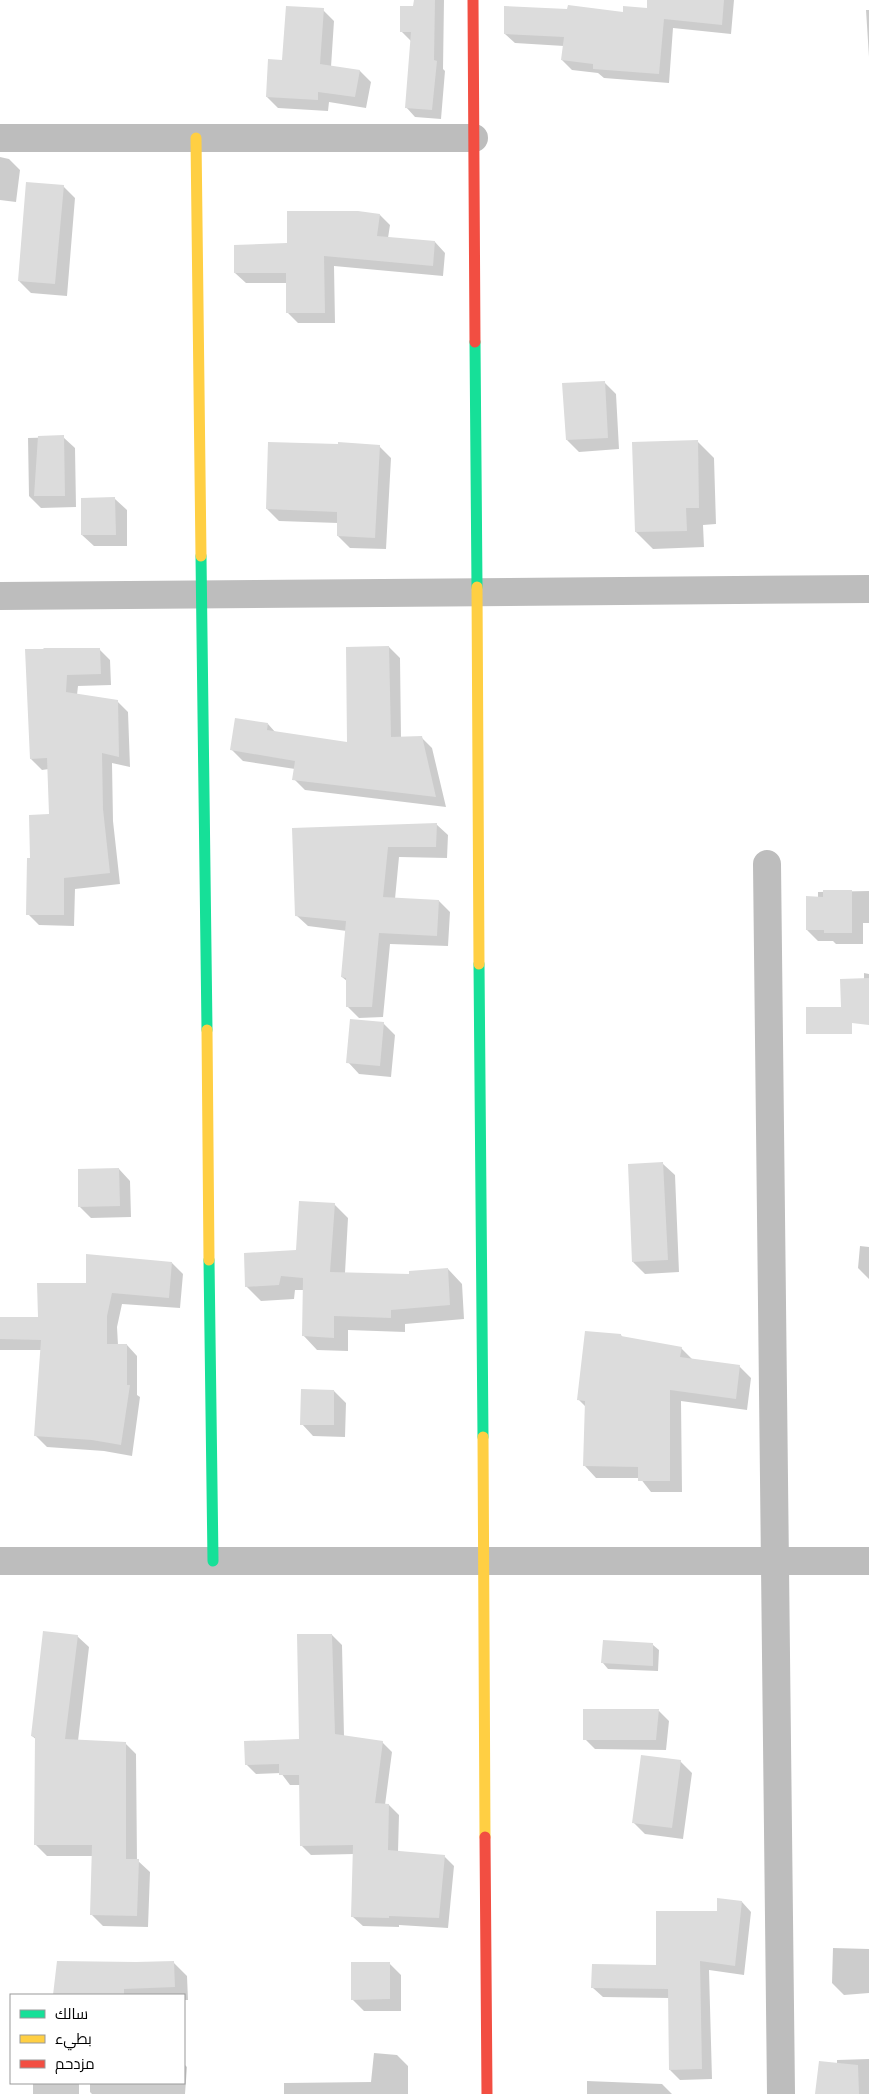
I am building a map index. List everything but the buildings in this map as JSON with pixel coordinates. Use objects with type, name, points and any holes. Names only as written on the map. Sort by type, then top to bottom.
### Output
[{"type":"street","points":[[473,0],[487,2094]]},
{"type":"street","points":[[0,138],[474,138]]},
{"type":"street","points":[[196,138],[212,1562]]},
{"type":"street","points":[[0,596],[869,589]]},
{"type":"street","points":[[767,864],[781,2094]]},
{"type":"street","points":[[0,1561],[869,1561]]},
{"type":"traffic: fast","points":[[475,342],[477,587]]},
{"type":"traffic: fast","points":[[201,556],[207,1030]]},
{"type":"traffic: fast","points":[[479,964],[483,1437]]},
{"type":"traffic: fast","points":[[209,1260],[213,1561]]},
{"type":"traffic: slow","points":[[196,138],[201,556]]},
{"type":"traffic: slow","points":[[477,587],[479,964]]},
{"type":"traffic: slow","points":[[207,1030],[209,1260]]},
{"type":"traffic: slow","points":[[483,1437],[485,1837]]},
{"type":"traffic: jam","points":[[473,0],[475,342]]},
{"type":"traffic: jam","points":[[485,1837],[487,2094]]}]
